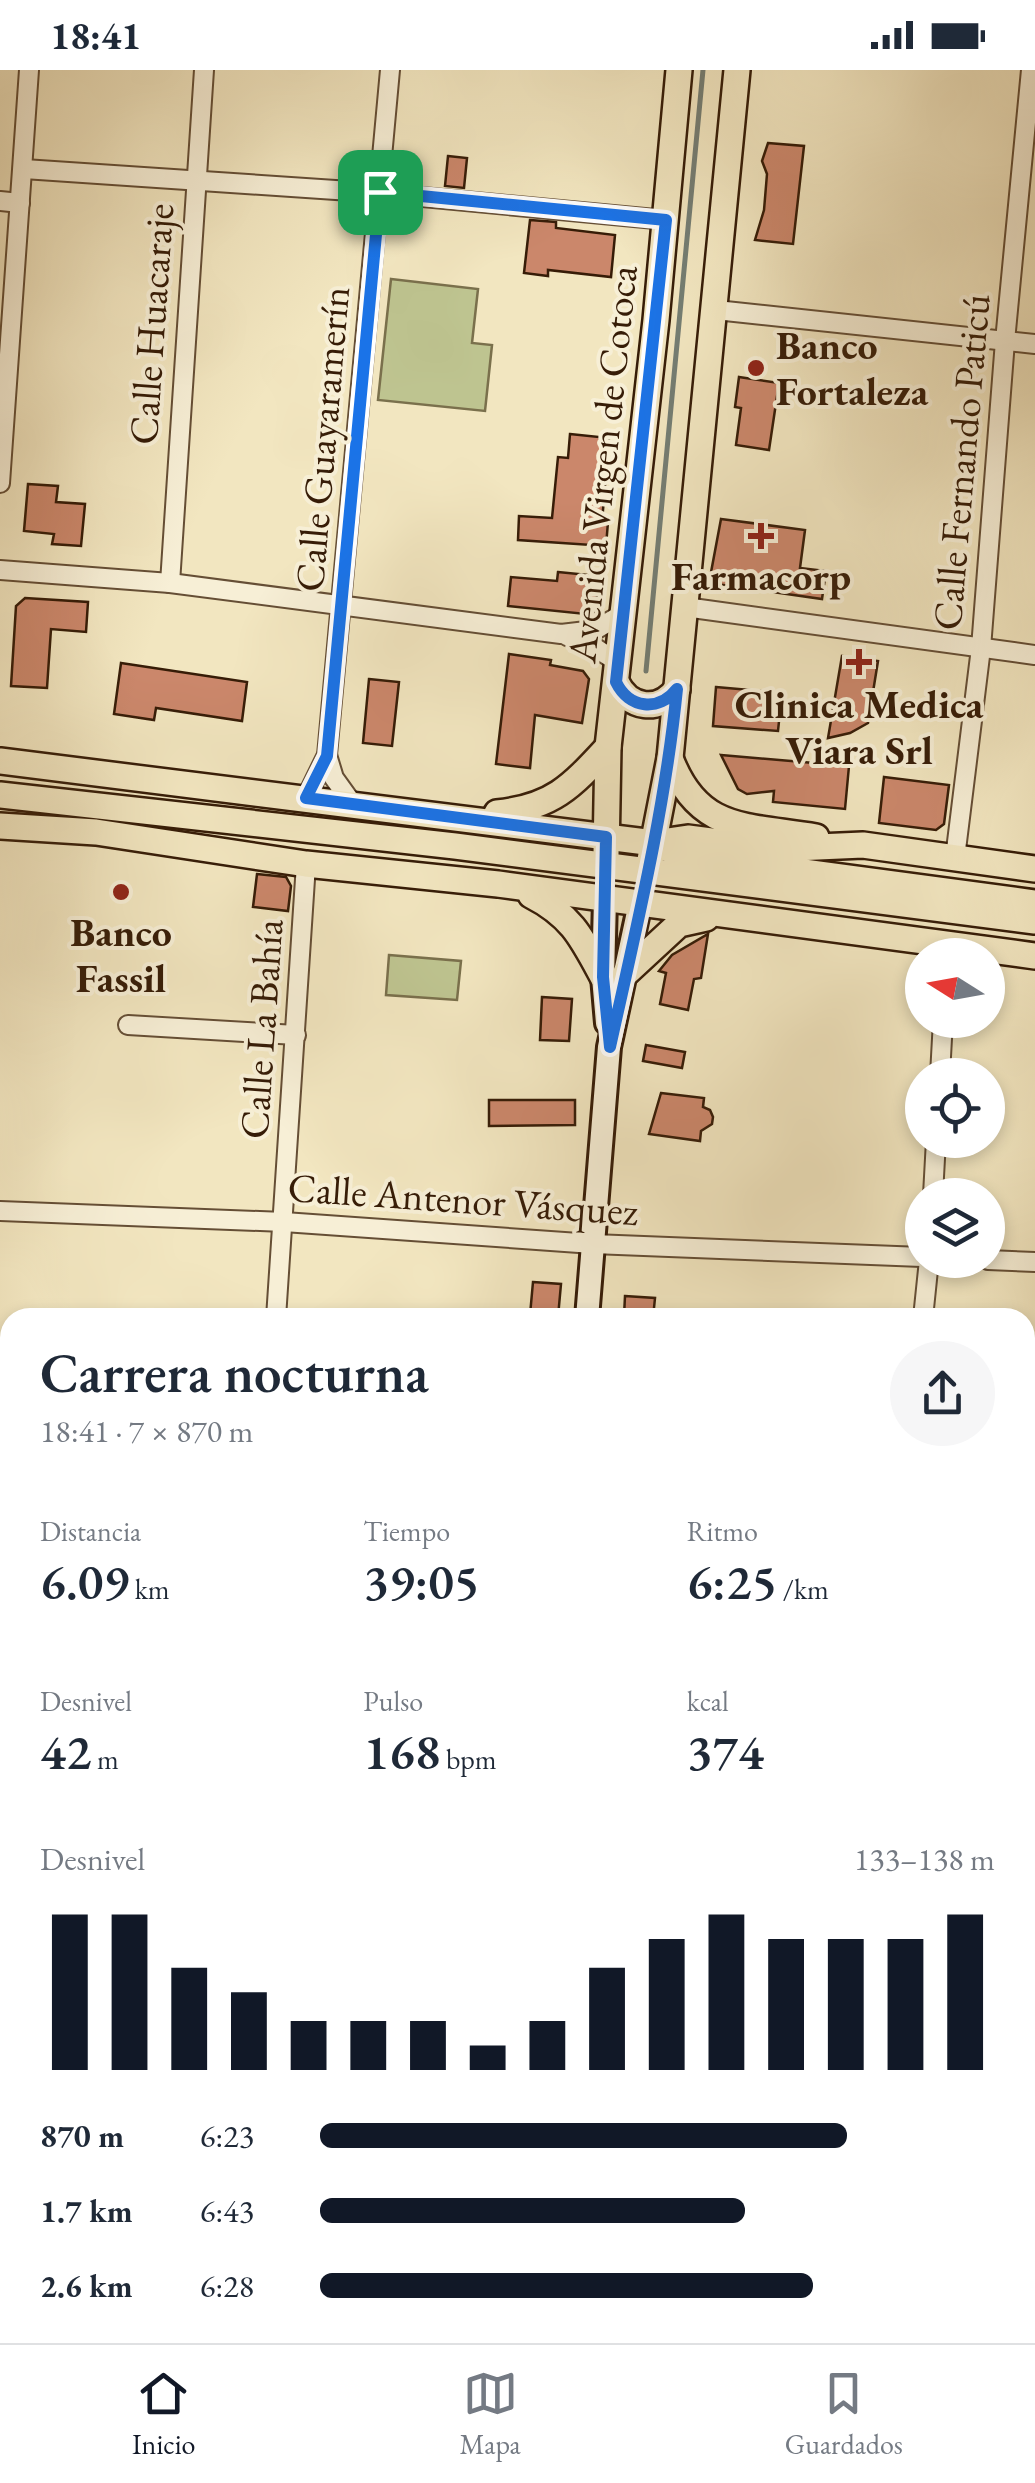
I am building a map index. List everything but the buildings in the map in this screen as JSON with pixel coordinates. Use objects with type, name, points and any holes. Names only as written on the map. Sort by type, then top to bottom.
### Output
[{"type":"main road","name":"Avenida Virgen de Cotoca","points":[[604,898],[608,747],[679,70]]},
{"type":"main road","points":[[614,975],[640,904],[670,758],[738,70]]},
{"type":"main road","points":[[618,673],[630,700],[644,706],[660,704],[677,689]]},
{"type":"main road","points":[[457,818],[528,810],[549,802],[572,786],[608,747]]},
{"type":"main road","points":[[3,757],[654,843],[688,838],[772,849],[863,845]]},
{"type":"main road","points":[[670,758],[688,797],[717,818],[863,845],[1035,869]]},
{"type":"main road","points":[[0,794],[498,852],[1035,922]]},
{"type":"main road","points":[[0,810],[96,832],[306,864],[498,884],[817,926],[905,942]]},
{"type":"main road","points":[[0,826],[96,832]]},
{"type":"main road","points":[[654,843],[685,856],[1035,902]]},
{"type":"main road","points":[[406,875],[498,852]]},
{"type":"main road","points":[[498,884],[552,905],[570,920],[614,975]]},
{"type":"main road","points":[[744,884],[817,926]]},
{"type":"main road","points":[[587,1308],[614,975],[604,898]]},
{"type":"main road","points":[[614,975],[679,924],[736,916]]},
{"type":"main road","points":[[1005,954],[1035,956]]},
{"type":"street","points":[[0,483],[29,70]]},
{"type":"street","name":"Calle Huacaraje","points":[[170,583],[204,70]]},
{"type":"street","name":"Calle Guayaramerín","points":[[306,798],[327,756],[390,70]]},
{"type":"street","name":"Calle Fernando Paticú","points":[[955,858],[982,648],[1005,340],[1031,70]]},
{"type":"street","points":[[24,170],[380,192],[666,220]]},
{"type":"street","points":[[0,201],[20,202]]},
{"type":"street","points":[[716,310],[1035,344]]},
{"type":"street","points":[[0,570],[170,583],[561,634],[592,645],[618,673]]},
{"type":"street","points":[[685,607],[1035,655]]},
{"type":"street","points":[[561,634],[595,630],[624,613]]},
{"type":"street","points":[[327,756],[334,778],[352,803]]},
{"type":"street","name":"Calle La Bahía","points":[[277,1308],[306,864]]},
{"type":"street","points":[[128,1024],[296,1035]]},
{"type":"street","name":"Calle Antenor Vásquez","points":[[0,1211],[284,1222],[593,1244],[905,1257]]},
{"type":"street","points":[[1005,1261],[1035,1262]]},
{"type":"street","points":[[924,1308],[925,1278]]},
{"type":"green space","points":[[391,279],[478,289],[472,343],[492,345],[485,411],[378,400]]},
{"type":"green space","points":[[389,955],[461,961],[457,1000],[386,995]]},
{"type":"waterway","points":[[646,671],[703,70]]},
{"type":"place","name":"Banco Fortaleza","points":[[756,368]]},
{"type":"place","name":"Farmacorp","points":[[761,536]]},
{"type":"place","name":"Clinica Medica Viara Srl","points":[[859,662]]},
{"type":"place","name":"Banco Fassil","points":[[121,892]]},
{"type":"route","points":[[380,192],[666,220],[616,682],[630,700],[644,706],[660,704],[677,689],[670,758],[610,1047],[603,977],[606,837],[306,798],[327,756],[380,192]]}]
